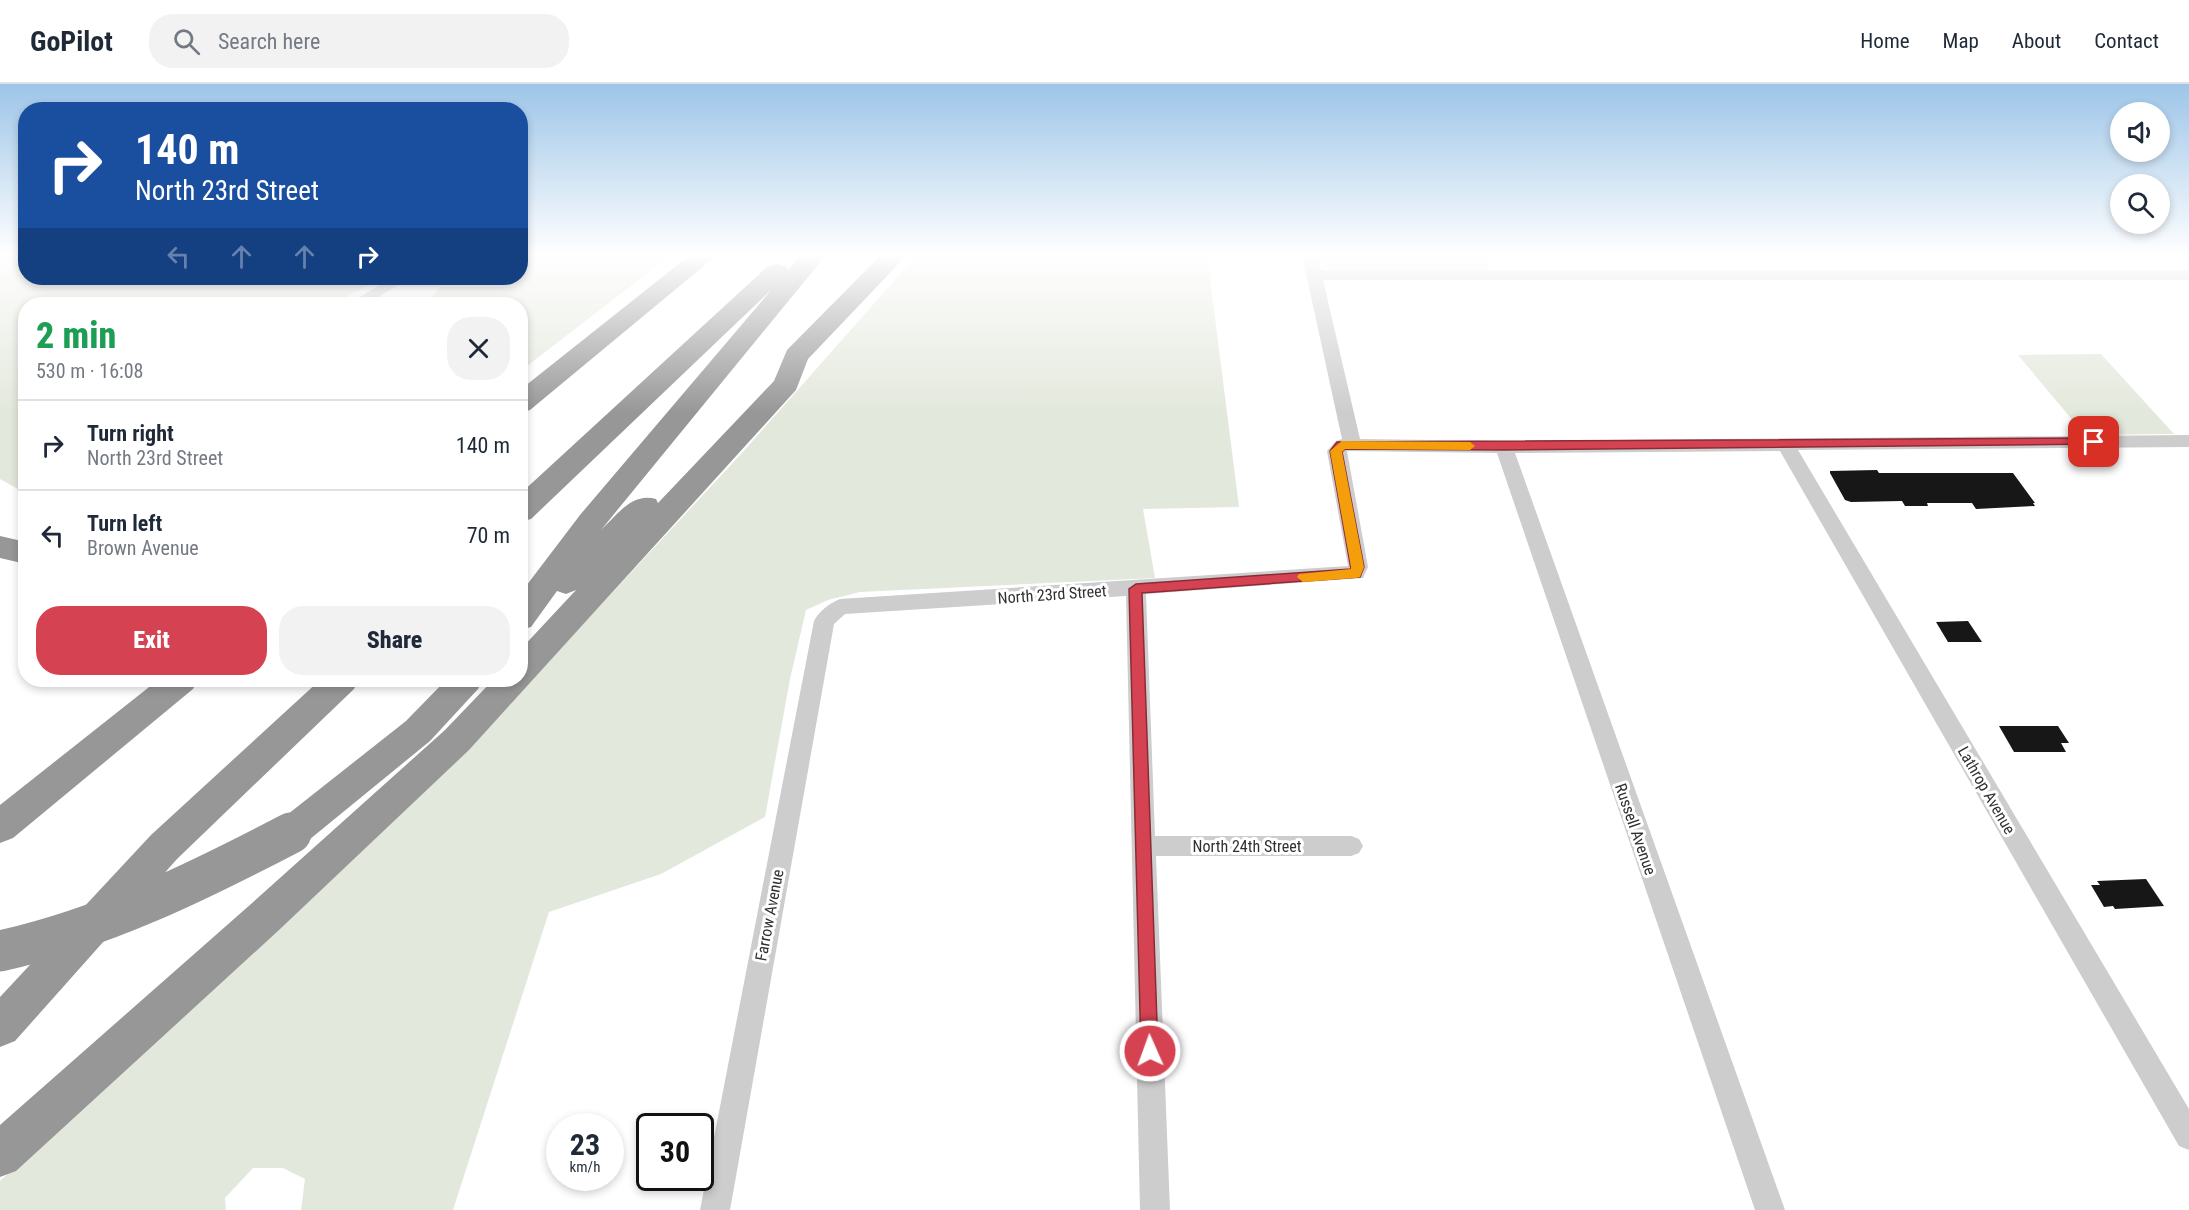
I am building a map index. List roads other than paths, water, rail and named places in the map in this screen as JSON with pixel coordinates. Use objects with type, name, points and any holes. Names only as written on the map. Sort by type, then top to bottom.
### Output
[{"type":"highway","points":[[528,398],[640,308]]},
{"type":"highway","points":[[528,504],[738,308]]},
{"type":"highway","points":[[528,607],[591,522],[770,308]]},
{"type":"highway","points":[[528,617],[627,524],[843,308]]},
{"type":"highway","points":[[528,663],[786,384],[796,356]]},
{"type":"highway","points":[[0,547],[18,551]]},
{"type":"highway","points":[[0,827],[172,687]]},
{"type":"highway","points":[[0,1027],[164,847],[335,687]]},
{"type":"highway","points":[[0,951],[30,946],[137,909],[291,833],[418,731],[459,687]]},
{"type":"highway","points":[[0,1155],[265,918],[449,748],[507,687]]},
{"type":"street","points":[[1322,308],[1352,445],[1504,447],[2189,441]]},
{"type":"street","name":"North 23rd Street","points":[[824,621],[840,607],[1356,573],[1358,567],[1336,451],[1342,445],[1352,445]]},
{"type":"street","name":"Lathrop Avenue","points":[[1786,445],[2189,1136]]},
{"type":"street","name":"Russell Avenue","points":[[1504,447],[1770,1210]]},
{"type":"street","points":[[1136,589],[1155,1210]]},
{"type":"street","name":"Farrow Avenue","points":[[715,1210],[824,621]]},
{"type":"street","name":"North 24th Street","points":[[1143,846],[1351,846]]}]
